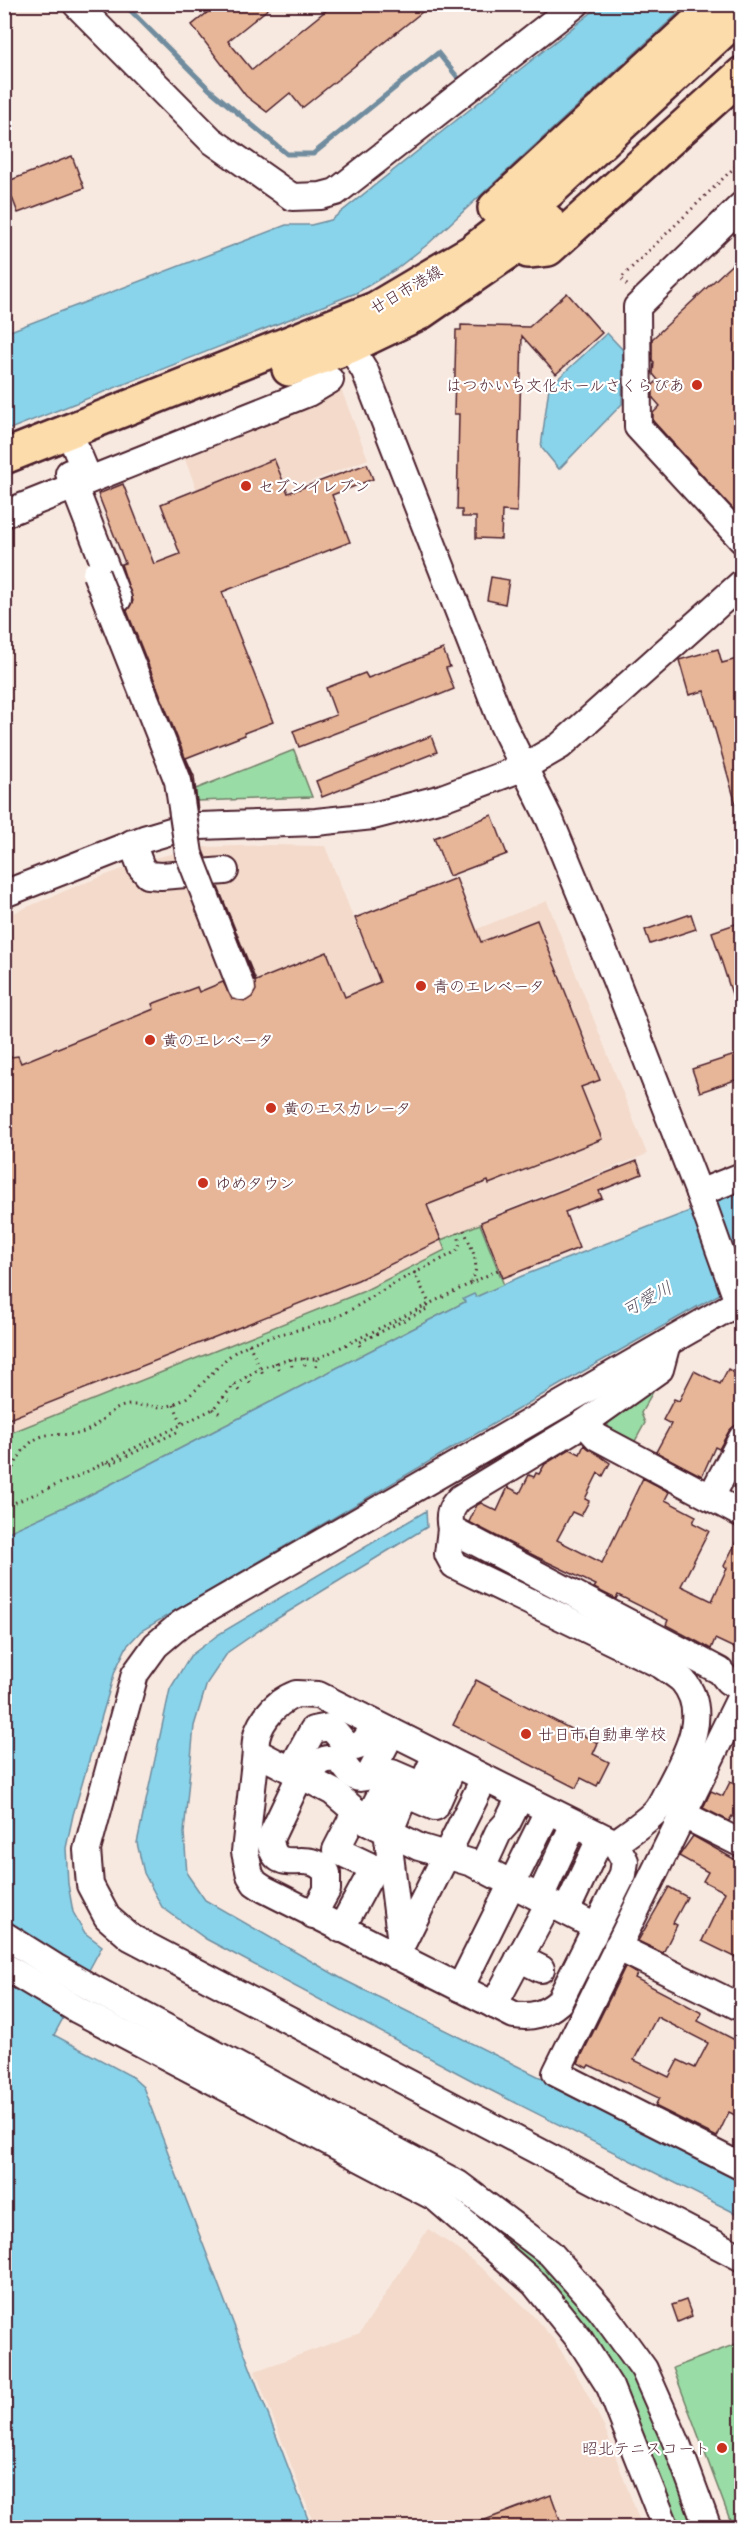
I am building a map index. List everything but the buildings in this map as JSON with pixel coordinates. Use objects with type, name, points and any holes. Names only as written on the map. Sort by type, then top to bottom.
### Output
[{"type":"main road","points":[[409,287],[717,4]]},
{"type":"main road","name":"廿日市港線","points":[[343,336],[375,309],[473,251],[548,192],[741,13]]},
{"type":"main road","name":"廿日市港線","points":[[4,481],[71,470],[343,336],[421,312],[508,252],[559,209],[741,44]]},
{"type":"main road","points":[[508,252],[548,249],[741,76]]},
{"type":"main road","name":"廿日市港線","points":[[4,457],[71,470]]},
{"type":"street","points":[[76,4],[127,58],[211,140],[292,197],[321,196],[336,192],[576,4]]},
{"type":"street","points":[[741,205],[637,307],[638,427],[741,540]]},
{"type":"street","points":[[343,336],[365,371],[461,619],[522,768],[550,820],[701,1198],[738,1298],[667,1343],[182,1623],[156,1645],[135,1674],[87,1850],[90,1885],[107,1917],[130,1937],[741,2258]]},
{"type":"street","points":[[4,514],[71,470],[308,393],[330,380]]},
{"type":"street","points":[[71,470],[102,572],[178,782],[189,854],[246,985]]},
{"type":"street","points":[[4,894],[132,843],[171,831],[200,826],[316,822],[373,816],[442,798],[522,768],[560,746],[741,583]]},
{"type":"street","points":[[132,843],[141,867],[148,875],[225,871]]},
{"type":"street","points":[[701,1198],[741,1176]]},
{"type":"street","points":[[552,1904],[593,1869],[608,1840],[637,1827],[657,1810],[692,1742],[696,1720],[691,1695],[682,1681],[661,1665],[454,1565],[448,1554],[451,1507],[460,1498],[584,1423],[660,1369],[667,1343]]},
{"type":"street","points":[[584,1423],[597,1437],[741,1514]]},
{"type":"street","points":[[711,1497],[741,1438]]},
{"type":"street","points":[[451,1529],[720,1671],[741,1692],[556,2073],[741,2167]]},
{"type":"street","points":[[296,1694],[318,1695],[574,1824],[608,1840],[623,1854],[625,1868],[559,2001],[552,2008],[534,2016],[513,2015],[460,1988],[399,1950],[341,1929],[255,1883],[250,1875],[245,1852],[256,1752],[254,1742],[269,1712],[277,1704],[296,1694]]},
{"type":"street","points":[[313,1915],[327,1890],[327,1874],[315,1862],[308,1860],[292,1863],[279,1858],[273,1853],[270,1839],[300,1775],[312,1730],[329,1727],[334,1729],[344,1743],[358,1746],[383,1728]]},
{"type":"street","points":[[256,1752],[333,1792],[375,1824],[418,1847],[446,1854],[482,1868],[590,1924],[593,1935]]},
{"type":"street","points":[[399,1950],[375,1824],[392,1773],[422,1786],[445,1759]]},
{"type":"street","points":[[399,1950],[484,1779]]},
{"type":"street","points":[[482,1868],[498,1833],[507,1823],[520,1797]]},
{"type":"street","points":[[460,1988],[548,1811]]},
{"type":"street","points":[[682,1814],[741,1844]]},
{"type":"street","points":[[341,1929],[374,1868],[336,1850],[375,1824]]},
{"type":"street","points":[[494,2005],[530,1963],[552,1904],[574,1824]]},
{"type":"street","points":[[4,1935],[90,1987],[458,2184],[550,2253],[601,2310],[644,2369],[677,2444],[708,2528]]},
{"type":"street","points":[[617,1947],[741,2008]]},
{"type":"street","points":[[4,1966],[78,2010],[436,2198],[535,2284],[580,2340],[610,2386],[666,2528]]},
{"type":"path","points":[[643,301],[621,278],[741,160]]},
{"type":"path","points":[[464,1230],[476,1260],[471,1283]]},
{"type":"path","points":[[4,1483],[27,1446],[39,1437],[81,1433],[94,1427],[117,1408],[130,1405],[160,1407],[174,1405],[188,1397],[229,1355],[249,1344],[345,1314],[414,1272],[456,1252],[459,1245],[458,1233]]},
{"type":"path","points":[[8,1513],[5,1507],[107,1462],[213,1409],[234,1385],[261,1368],[291,1359],[317,1359],[498,1270]]},
{"type":"path","points":[[360,1346],[358,1343],[429,1308],[414,1272]]},
{"type":"path","points":[[485,1276],[488,1283]]},
{"type":"path","points":[[471,1283],[475,1289]]},
{"type":"path","points":[[249,1344],[264,1377]]},
{"type":"path","points":[[304,1358],[305,1367]]},
{"type":"path","points":[[291,1359],[292,1368]]},
{"type":"path","points":[[316,1367],[317,1359]]},
{"type":"path","points":[[276,1362],[279,1371]]},
{"type":"path","points":[[246,1376],[251,1384]]},
{"type":"path","points":[[234,1385],[240,1392]]},
{"type":"path","points":[[223,1397],[230,1402]]},
{"type":"path","points":[[174,1405],[182,1424]]},
{"type":"path","points":[[213,1409],[221,1414]]},
{"type":"path","points":[[107,1462],[108,1465],[177,1432],[178,1435]]},
{"type":"shaded area","points":[[341,389],[368,459],[209,521],[182,452]]},
{"type":"shaded area","points":[[325,846],[374,970],[547,901],[647,1154],[479,1221],[504,1285],[5,1534],[4,917],[79,885],[153,858],[204,847]]},
{"type":"shaded area","points":[[428,2229],[494,2278],[527,2309],[554,2340],[581,2382],[604,2426],[642,2527],[315,2527],[255,2371],[360,2333]]},
{"type":"green space","points":[[294,750],[312,797],[197,801],[193,790]]},
{"type":"green space","points":[[480,1224],[504,1285],[476,1297],[464,1299],[465,1302],[86,1497],[5,1534],[5,1435],[362,1292],[445,1250],[441,1240]]},
{"type":"green space","points":[[651,1388],[654,1390],[641,1413],[645,1423],[635,1441],[628,1443],[609,1432],[607,1419]]},
{"type":"green space","points":[[454,2194],[549,2268],[600,2326],[630,2369],[653,2412],[697,2527],[675,2527],[538,2271],[492,2228],[452,2198]]},
{"type":"green space","name":"昭北テニスコート","points":[[741,2342],[742,2527],[733,2528],[673,2368]]},
{"type":"water","points":[[601,5],[687,5],[428,244],[395,270],[356,293],[5,431],[5,333],[286,225],[311,225],[331,220]]},
{"type":"water","points":[[607,333],[623,350],[622,404],[559,469],[541,447],[549,387]]},
{"type":"water","name":"可愛川","points":[[741,1191],[741,1282],[566,1381],[141,1631],[127,1646],[115,1671],[73,1815],[66,1848],[68,1884],[73,1912],[85,1933],[102,1946],[54,2035],[131,2076],[143,2087],[311,2527],[5,2527],[4,1534],[86,1497],[465,1302],[463,1299],[474,1294],[476,1297],[522,1276]]},
{"type":"water","points":[[426,1511],[427,1527],[270,1623],[228,1652],[207,1683],[194,1726],[184,1833],[187,1874],[205,1900],[344,1980],[741,2177],[741,2216],[490,2090],[206,1939],[162,1907],[144,1873],[137,1843],[170,1689],[190,1656],[219,1634]]},
{"type":"waterway","points":[[124,4],[209,89],[287,154],[313,154],[438,53],[463,84]]},
{"type":"place","name":"はつかいち文化ホールさくらぴあ","points":[[697,385]]},
{"type":"place","name":"セブンイレブン","points":[[246,486]]},
{"type":"place","name":"青のエレベータ","points":[[421,986]]},
{"type":"place","name":"黄のエレベータ","points":[[150,1040]]},
{"type":"place","name":"黄のエスカレータ","points":[[271,1108]]},
{"type":"place","name":"ゆめタウン","points":[[203,1183]]},
{"type":"place","name":"廿日市自動車学校","points":[[526,1734]]},
{"type":"place","name":"昭北テニスコート","points":[[722,2448]]}]
